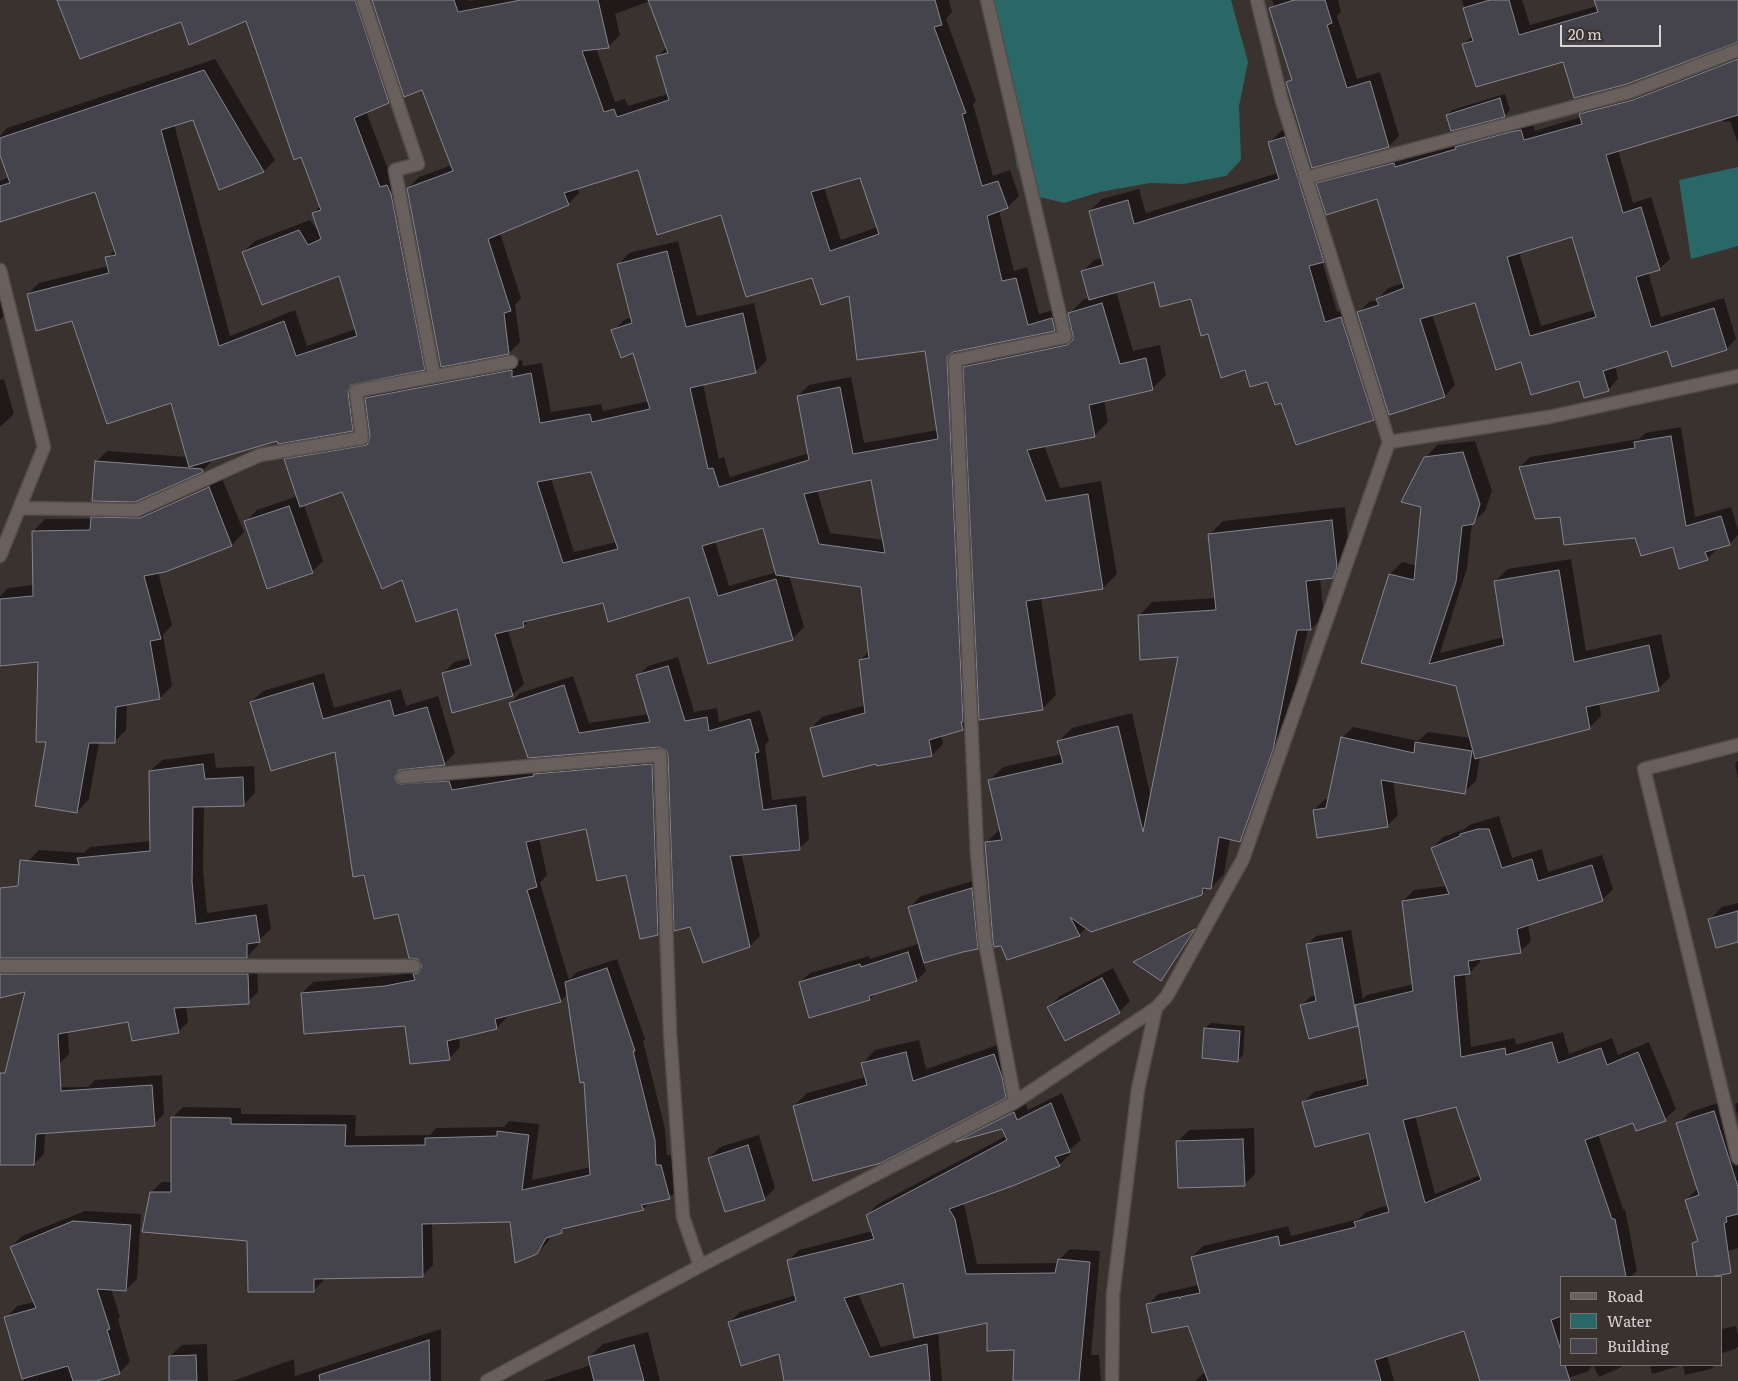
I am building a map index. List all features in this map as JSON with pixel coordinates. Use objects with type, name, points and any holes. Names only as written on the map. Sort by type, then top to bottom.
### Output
[{"type":"street","points":[[363,0],[418,164],[395,170],[434,376]]},
{"type":"street","points":[[987,0],[1065,337],[955,360],[977,853],[984,942],[1015,1102]]},
{"type":"street","points":[[487,1381],[700,1266],[1015,1102],[1156,1008],[1167,996],[1242,859],[1389,442],[1305,178],[1282,101],[1256,0]]},
{"type":"street","points":[[1305,178],[1630,92],[1738,50]]},
{"type":"street","points":[[0,270],[44,446],[0,556]]},
{"type":"street","points":[[20,508],[137,510],[260,455],[362,438],[356,391],[511,362]]},
{"type":"street","points":[[1389,442],[1549,417],[1738,376]]},
{"type":"street","points":[[1738,745],[1644,770],[1738,1158]]},
{"type":"street","points":[[403,778],[660,755],[670,1033],[683,1218],[700,1266]]},
{"type":"street","points":[[0,966],[414,966]]},
{"type":"street","points":[[1112,1381],[1113,1296],[1138,1089],[1156,1008]]},
{"type":"water","points":[[991,0],[1231,0],[1248,62],[1239,106],[1241,160],[1226,176],[1183,184],[1150,183],[1100,192],[1064,203],[1040,197],[1017,168]]},
{"type":"water","points":[[1738,167],[1738,246],[1691,259],[1679,180]]},
{"type":"building","points":[[57,0],[355,0],[389,103],[354,118],[380,187],[387,185],[391,194],[425,370],[351,385],[348,392],[353,431],[278,444],[277,441],[189,467],[171,403],[107,424],[72,321],[36,331],[27,294],[109,273],[105,257],[116,255],[95,192],[0,222],[0,186],[10,183],[0,155],[0,138],[204,70],[264,172],[219,190],[193,120],[161,130],[219,346],[284,321],[296,356],[357,336],[339,276],[262,305],[242,252],[299,230],[308,245],[321,239],[312,213],[321,210],[301,157],[294,160],[246,21],[189,45],[181,22],[80,59]]},
{"type":"building","points":[[372,0],[454,0],[458,12],[521,0],[598,0],[609,48],[582,51],[604,112],[614,109],[617,117],[669,100],[656,56],[668,53],[648,0],[935,0],[942,25],[934,27],[966,113],[962,114],[982,186],[998,181],[1008,208],[987,216],[1002,281],[1016,278],[1028,325],[1052,318],[1055,331],[953,352],[947,357],[963,722],[961,722],[963,730],[929,740],[932,756],[877,766],[876,764],[823,777],[810,728],[865,713],[859,660],[869,658],[861,587],[776,575],[763,528],[702,546],[718,596],[776,579],[793,640],[708,664],[689,597],[608,622],[603,603],[523,622],[524,627],[495,634],[513,696],[452,713],[442,673],[471,665],[457,609],[416,622],[402,580],[382,589],[342,492],[300,507],[284,459],[367,445],[370,437],[365,398],[512,370],[512,377],[531,373],[540,423],[590,414],[592,422],[650,409],[633,353],[621,358],[611,330],[632,323],[617,264],[667,251],[686,327],[743,313],[756,373],[690,388],[708,469],[713,468],[719,487],[809,460],[797,396],[840,387],[853,454],[938,439],[925,351],[857,360],[849,296],[821,305],[812,278],[746,297],[721,215],[657,235],[638,170],[564,193],[569,205],[488,239],[511,311],[504,313],[509,354],[441,367],[407,188],[453,171],[422,90],[404,97]],"holes":[[[860,178],[879,234],[830,251],[811,192]],[[591,472],[618,549],[563,563],[537,482]],[[871,480],[885,553],[819,544],[804,494]]]},
{"type":"building","points":[[1294,0],[1325,0],[1332,23],[1327,25],[1347,88],[1370,81],[1389,147],[1312,168],[1286,82],[1292,80],[1269,8]]},
{"type":"building","points":[[1490,0],[1509,0],[1519,35],[1598,12],[1594,0],[1738,0],[1738,42],[1627,84],[1574,98],[1563,62],[1476,87],[1462,44],[1473,41],[1463,8]]},
{"type":"building","points":[[1738,59],[1738,115],[1606,155],[1623,213],[1641,207],[1660,270],[1636,277],[1651,327],[1714,308],[1727,350],[1672,367],[1667,351],[1603,371],[1609,391],[1584,398],[1579,381],[1531,395],[1521,362],[1496,370],[1475,303],[1420,319],[1445,397],[1389,415],[1357,312],[1379,305],[1376,299],[1404,288],[1377,199],[1326,215],[1316,183],[1394,163],[1395,167],[1456,149],[1455,147],[1510,132],[1521,130],[1524,140],[1582,124],[1579,114],[1633,100]],"holes":[[[1572,237],[1596,317],[1530,336],[1507,257]]]},
{"type":"building","points":[[1500,98],[1505,117],[1451,131],[1446,115]]},
{"type":"building","points":[[1285,137],[1324,262],[1309,266],[1325,322],[1341,317],[1374,420],[1296,445],[1281,403],[1275,405],[1267,382],[1250,387],[1245,370],[1221,378],[1208,334],[1201,336],[1191,299],[1160,307],[1154,282],[1089,300],[1081,271],[1103,265],[1089,211],[1128,200],[1134,224],[1279,179],[1268,142]]},
{"type":"building","points":[[1102,303],[1120,364],[1146,358],[1153,390],[1089,405],[1095,437],[1027,450],[1046,501],[1088,494],[1103,589],[1026,601],[1043,710],[979,720],[963,367],[1067,345],[1073,340],[1068,313]]},
{"type":"building","points":[[1671,436],[1686,526],[1721,516],[1730,545],[1705,552],[1708,560],[1679,569],[1673,547],[1641,556],[1635,538],[1564,545],[1560,517],[1535,519],[1519,467],[1635,448],[1634,442]]},
{"type":"building","points":[[1463,452],[1480,504],[1474,524],[1462,526],[1456,582],[1429,664],[1504,645],[1494,581],[1559,570],[1574,662],[1649,645],[1659,691],[1586,707],[1590,729],[1475,759],[1456,686],[1361,663],[1389,574],[1414,580],[1421,507],[1401,502],[1424,457]]},
{"type":"building","points":[[95,461],[202,469],[203,472],[135,502],[92,501]]},
{"type":"building","points":[[209,487],[232,546],[165,572],[144,576],[161,639],[150,641],[160,699],[116,707],[115,743],[89,743],[77,813],[35,806],[46,742],[36,742],[38,662],[0,666],[0,599],[33,596],[32,531],[90,530],[91,517],[140,518]]},
{"type":"building","points":[[289,506],[313,573],[267,589],[244,521]]},
{"type":"building","points":[[1332,520],[1337,567],[1333,578],[1306,581],[1311,630],[1297,630],[1273,750],[1240,842],[1219,837],[1211,889],[1203,888],[1202,895],[1091,932],[1070,917],[1080,936],[1007,960],[1001,946],[994,947],[993,941],[985,842],[1002,840],[988,780],[1063,763],[1057,741],[1118,726],[1143,832],[1178,657],[1140,660],[1138,615],[1216,610],[1208,534]]},
{"type":"building","points":[[668,666],[685,721],[707,717],[709,731],[750,719],[759,752],[755,753],[763,810],[796,805],[800,850],[730,856],[750,947],[703,963],[690,927],[674,931],[668,755],[666,750],[659,747],[528,758],[509,703],[564,685],[579,733],[650,722],[636,675]]},
{"type":"building","points":[[313,683],[323,719],[390,700],[394,716],[427,707],[445,765],[399,770],[395,777],[400,784],[449,781],[452,790],[534,776],[533,774],[652,764],[658,935],[640,939],[626,875],[597,881],[586,829],[526,842],[537,887],[527,890],[561,1002],[495,1019],[497,1029],[447,1041],[450,1060],[410,1064],[405,1026],[304,1034],[301,993],[385,986],[415,980],[413,974],[418,973],[422,966],[418,959],[409,958],[398,914],[374,919],[364,875],[353,877],[335,752],[271,771],[250,702]]},
{"type":"building","points":[[1341,737],[1414,753],[1415,742],[1472,751],[1465,794],[1381,780],[1388,827],[1317,838],[1313,810],[1326,808]]},
{"type":"building","points":[[203,764],[205,779],[243,777],[244,806],[193,807],[192,882],[196,924],[256,915],[260,942],[247,944],[247,958],[0,958],[0,888],[18,886],[20,860],[79,865],[77,858],[150,851],[149,771]]},
{"type":"building","points":[[1478,829],[1489,829],[1502,868],[1532,859],[1538,881],[1592,865],[1603,901],[1517,929],[1521,953],[1468,961],[1470,974],[1454,976],[1461,1057],[1505,1048],[1506,1055],[1552,1042],[1558,1063],[1601,1048],[1607,1065],[1638,1052],[1666,1121],[1636,1131],[1633,1123],[1585,1140],[1612,1219],[1615,1219],[1626,1276],[1560,1276],[1560,1317],[1551,1320],[1560,1348],[1560,1366],[1565,1366],[1570,1381],[1480,1381],[1464,1331],[1375,1360],[1381,1381],[1208,1381],[1188,1326],[1152,1333],[1146,1304],[1179,1297],[1180,1299],[1180,1297],[1200,1293],[1191,1257],[1278,1236],[1280,1246],[1356,1227],[1354,1222],[1389,1212],[1369,1133],[1315,1147],[1302,1102],[1368,1085],[1355,1005],[1413,991],[1402,901],[1449,894],[1431,848],[1460,836],[1460,834]],"holes":[[[1456,1107],[1481,1180],[1425,1203],[1403,1120]]]},
{"type":"building","points":[[972,888],[978,949],[924,963],[908,907]]},
{"type":"building","points":[[1738,911],[1738,942],[1716,948],[1708,919]]},
{"type":"building","points":[[1195,929],[1161,981],[1133,962]]},
{"type":"building","points":[[1342,938],[1358,1026],[1309,1039],[1300,1005],[1316,1001],[1306,944]]},
{"type":"building","points":[[908,952],[917,981],[869,996],[870,1000],[809,1018],[799,982],[860,964],[861,967]]},
{"type":"building","points":[[607,968],[635,1051],[633,1051],[655,1140],[656,1165],[661,1165],[670,1199],[641,1205],[644,1210],[562,1229],[562,1233],[546,1238],[537,1254],[515,1263],[510,1222],[422,1224],[423,1277],[314,1279],[314,1292],[248,1292],[247,1241],[142,1232],[150,1192],[171,1192],[171,1117],[231,1118],[231,1124],[346,1125],[345,1146],[425,1145],[425,1138],[497,1136],[497,1131],[529,1135],[522,1190],[590,1175],[584,1082],[580,1083],[565,982]]},
{"type":"building","points":[[0,974],[248,974],[249,1004],[174,1008],[179,1033],[132,1041],[128,1022],[58,1034],[61,1091],[152,1085],[155,1126],[36,1134],[34,1165],[0,1165],[0,1073],[5,1073],[25,992],[0,998]]},
{"type":"building","points":[[1102,978],[1120,1013],[1065,1041],[1047,1007]]},
{"type":"building","points":[[1204,1028],[1240,1031],[1238,1062],[1202,1058]]},
{"type":"building","points":[[906,1052],[913,1081],[994,1054],[1002,1077],[1006,1098],[881,1163],[813,1181],[793,1106],[867,1085],[861,1063]]},
{"type":"building","points":[[1051,1103],[1070,1152],[1055,1157],[1060,1166],[949,1209],[955,1219],[966,1274],[1055,1273],[1058,1259],[1090,1262],[1079,1381],[1013,1381],[1014,1350],[987,1351],[987,1323],[914,1338],[903,1283],[844,1298],[870,1357],[927,1344],[930,1381],[784,1381],[779,1354],[741,1366],[728,1322],[796,1301],[787,1260],[874,1239],[866,1215],[1007,1140],[1002,1129],[955,1142],[1014,1112],[1017,1120]]},
{"type":"building","points":[[1714,1111],[1738,1187],[1738,1214],[1726,1217],[1727,1222],[1724,1223],[1731,1273],[1715,1276],[1697,1276],[1692,1243],[1698,1241],[1685,1200],[1699,1195],[1676,1123]]},
{"type":"building","points":[[1243,1139],[1245,1186],[1178,1188],[1176,1141]]},
{"type":"building","points":[[748,1145],[765,1200],[725,1212],[708,1158]]},
{"type":"building","points":[[73,1221],[131,1225],[126,1291],[97,1289],[110,1329],[107,1330],[120,1374],[96,1381],[73,1381],[68,1366],[22,1379],[4,1317],[36,1308],[10,1247]]},
{"type":"building","points":[[429,1340],[430,1381],[320,1381],[319,1375]]},
{"type":"building","points":[[634,1345],[644,1381],[594,1381],[588,1357]]},
{"type":"building","points":[[196,1355],[197,1381],[169,1381],[169,1356]]}]
